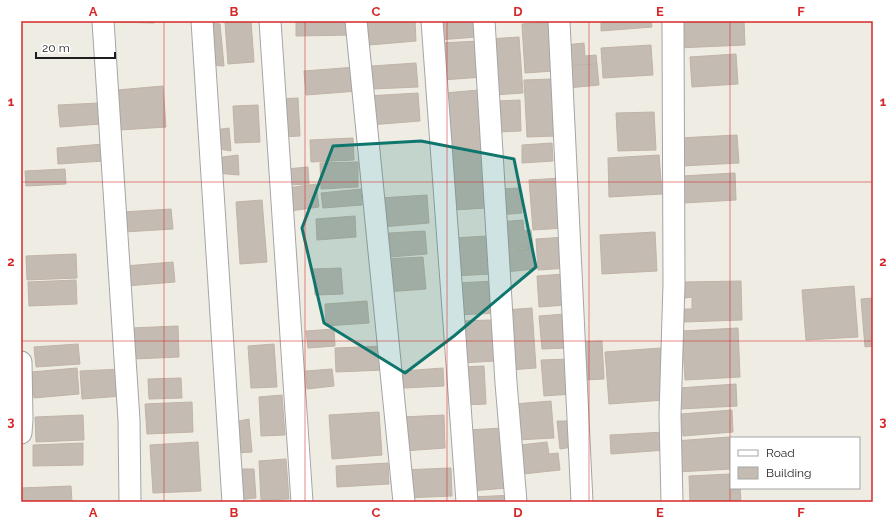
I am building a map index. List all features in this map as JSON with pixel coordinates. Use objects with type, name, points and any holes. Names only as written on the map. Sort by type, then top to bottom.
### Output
[{"type":"street","points":[[103,21],[129,420],[130,502]]},
{"type":"street","points":[[202,21],[232,502]]},
{"type":"street","points":[[270,21],[302,502]]},
{"type":"street","points":[[356,21],[404,502]]},
{"type":"street","points":[[432,21],[467,502]]},
{"type":"street","points":[[484,21],[506,383],[516,502]]},
{"type":"street","points":[[559,21],[582,502]]},
{"type":"street","points":[[672,502],[670,415],[674,284],[674,21]]},
{"type":"street","points":[[21,362],[21,433]]},
{"type":"highlighted area","points":[[421,141],[514,159],[536,267],[454,336],[405,373],[324,323],[302,228],[333,146]]},
{"type":"building","points":[[154,21],[154,23],[115,22]]},
{"type":"building","points":[[251,21],[254,62],[228,64],[225,22]]},
{"type":"building","points":[[296,21],[349,21],[351,35],[296,36]]},
{"type":"building","points":[[368,21],[415,21],[416,41],[369,45]]},
{"type":"building","points":[[437,21],[476,21],[477,37],[438,40]]},
{"type":"building","points":[[601,21],[651,21],[652,27],[601,31]]},
{"type":"building","points":[[676,21],[744,21],[745,45],[677,48]]},
{"type":"building","points":[[550,22],[554,71],[525,73],[522,24]]},
{"type":"building","points":[[208,23],[220,24],[224,66],[211,65]]},
{"type":"building","points":[[519,37],[523,93],[493,95],[489,39]]},
{"type":"building","points":[[480,41],[483,77],[442,80],[440,43]]},
{"type":"building","points":[[584,43],[585,56],[596,55],[597,64],[566,66],[565,45]]},
{"type":"building","points":[[651,45],[653,75],[603,78],[601,48]]},
{"type":"building","points":[[736,54],[738,84],[692,87],[690,57]]},
{"type":"building","points":[[416,63],[418,87],[373,89],[372,66]]},
{"type":"building","points":[[597,64],[599,85],[568,88],[566,66]]},
{"type":"building","points":[[356,67],[358,91],[306,95],[304,71]]},
{"type":"building","points":[[553,79],[556,136],[527,137],[524,80]]},
{"type":"building","points":[[163,86],[166,127],[120,130],[117,90]]},
{"type":"building","points":[[479,90],[487,208],[453,210],[445,93]]},
{"type":"building","points":[[418,93],[420,121],[369,125],[367,96]]},
{"type":"building","points":[[298,98],[300,136],[280,137],[278,99]]},
{"type":"building","points":[[520,100],[521,131],[498,132],[497,101]]},
{"type":"building","points":[[99,103],[101,124],[60,127],[58,105]]},
{"type":"building","points":[[258,105],[260,142],[235,143],[233,106]]},
{"type":"building","points":[[654,112],[656,150],[618,151],[616,113]]},
{"type":"building","points":[[229,128],[231,151],[214,148],[214,130]]},
{"type":"building","points":[[737,135],[739,163],[681,166],[679,138]]},
{"type":"building","points":[[353,138],[354,160],[311,162],[310,140]]},
{"type":"building","points":[[552,143],[553,161],[522,163],[522,145]]},
{"type":"building","points":[[103,144],[104,161],[58,164],[57,148]]},
{"type":"building","points":[[238,155],[239,175],[216,173],[216,158]]},
{"type":"building","points":[[659,155],[662,194],[609,197],[608,158]]},
{"type":"building","points":[[358,162],[358,187],[321,189],[320,163]]},
{"type":"building","points":[[308,167],[309,184],[288,185],[287,169]]},
{"type":"building","points":[[65,169],[66,184],[26,186],[25,171]]},
{"type":"building","points":[[735,173],[736,200],[684,203],[682,176]]},
{"type":"building","points":[[561,178],[564,228],[533,230],[529,180]]},
{"type":"building","points":[[316,184],[319,207],[290,211],[287,188]]},
{"type":"building","points":[[520,188],[522,213],[499,215],[497,189]]},
{"type":"building","points":[[361,189],[362,205],[323,208],[321,193]]},
{"type":"building","points":[[427,195],[429,223],[382,227],[380,198]]},
{"type":"building","points":[[262,200],[267,262],[240,264],[236,202]]},
{"type":"building","points":[[171,209],[173,229],[124,232],[123,212]]},
{"type":"building","points":[[355,216],[356,237],[317,240],[316,219]]},
{"type":"building","points":[[523,220],[524,231],[531,230],[533,247],[501,250],[498,222]]},
{"type":"building","points":[[425,231],[427,254],[391,257],[389,233]]},
{"type":"building","points":[[655,232],[657,271],[602,274],[600,235]]},
{"type":"building","points":[[488,236],[491,274],[454,276],[452,238]]},
{"type":"building","points":[[566,237],[568,268],[538,270],[536,239]]},
{"type":"building","points":[[533,248],[535,269],[505,272],[503,251]]},
{"type":"building","points":[[76,254],[77,278],[27,280],[26,256]]},
{"type":"building","points":[[423,257],[426,289],[386,292],[383,259]]},
{"type":"building","points":[[173,262],[175,282],[126,286],[125,266]]},
{"type":"building","points":[[341,268],[343,294],[315,295],[313,269]]},
{"type":"building","points":[[564,274],[566,305],[539,307],[537,276]]},
{"type":"building","points":[[76,280],[77,304],[29,306],[28,282]]},
{"type":"building","points":[[497,281],[498,313],[457,315],[456,283]]},
{"type":"building","points":[[741,281],[742,320],[684,322],[684,309],[692,309],[692,297],[685,298],[684,282]]},
{"type":"building","points":[[854,286],[858,337],[806,340],[802,290]]},
{"type":"building","points":[[873,298],[873,346],[865,347],[861,299]]},
{"type":"building","points":[[367,301],[369,323],[326,326],[325,304]]},
{"type":"building","points":[[532,308],[536,368],[509,370],[505,310]]},
{"type":"building","points":[[565,314],[568,348],[542,349],[539,316]]},
{"type":"building","points":[[492,320],[495,361],[462,363],[460,321]]},
{"type":"building","points":[[178,326],[179,357],[133,359],[131,328]]},
{"type":"building","points":[[738,328],[740,377],[685,380],[682,331]]},
{"type":"building","points":[[334,329],[335,346],[308,348],[306,331]]},
{"type":"building","points":[[602,341],[604,379],[582,380],[580,342]]},
{"type":"building","points":[[78,344],[80,364],[36,367],[34,347]]},
{"type":"building","points":[[274,344],[277,387],[251,388],[248,346]]},
{"type":"building","points":[[384,346],[384,370],[336,372],[335,348]]},
{"type":"building","points":[[661,348],[665,400],[609,404],[605,352]]},
{"type":"building","points":[[569,359],[572,394],[544,396],[541,360]]},
{"type":"building","points":[[484,366],[486,404],[461,405],[459,367]]},
{"type":"building","points":[[77,368],[79,394],[34,398],[31,372]]},
{"type":"building","points":[[443,368],[444,386],[404,388],[403,371]]},
{"type":"building","points":[[122,369],[123,396],[82,399],[80,371]]},
{"type":"building","points":[[332,369],[334,386],[307,389],[306,371]]},
{"type":"building","points":[[181,378],[182,398],[149,399],[148,379]]},
{"type":"building","points":[[736,384],[737,406],[681,409],[679,388]]},
{"type":"building","points":[[282,395],[285,435],[261,436],[259,397]]},
{"type":"building","points":[[551,401],[554,438],[517,440],[514,404]]},
{"type":"building","points":[[192,402],[193,432],[147,434],[145,404]]},
{"type":"building","points":[[732,410],[733,432],[683,436],[681,414]]},
{"type":"building","points":[[379,412],[382,455],[332,459],[329,415]]},
{"type":"building","points":[[83,415],[84,440],[36,442],[35,417]]},
{"type":"building","points":[[444,415],[445,448],[403,451],[402,417]]},
{"type":"building","points":[[249,419],[252,452],[237,453],[234,422]]},
{"type":"building","points":[[557,421],[569,421],[572,447],[560,449]]},
{"type":"building","points":[[504,428],[508,488],[469,491],[465,430]]},
{"type":"building","points":[[665,432],[666,450],[611,454],[610,435]]},
{"type":"building","points":[[730,437],[730,469],[677,472],[674,441]]},
{"type":"building","points":[[198,442],[201,491],[153,493],[150,445]]},
{"type":"building","points":[[547,442],[549,454],[558,453],[560,470],[523,474],[520,445]]},
{"type":"building","points":[[83,443],[83,465],[33,466],[33,445]]},
{"type":"building","points":[[286,459],[289,499],[261,500],[259,461]]},
{"type":"building","points":[[388,463],[389,484],[337,487],[336,466]]},
{"type":"building","points":[[451,468],[452,496],[404,498],[402,470]]},
{"type":"building","points":[[235,469],[254,469],[256,498],[237,500]]},
{"type":"building","points":[[730,474],[730,489],[740,489],[741,502],[690,502],[689,476]]},
{"type":"building","points":[[71,486],[72,502],[21,502],[21,488]]},
{"type":"building","points":[[514,495],[514,502],[471,502],[471,497]]}]
